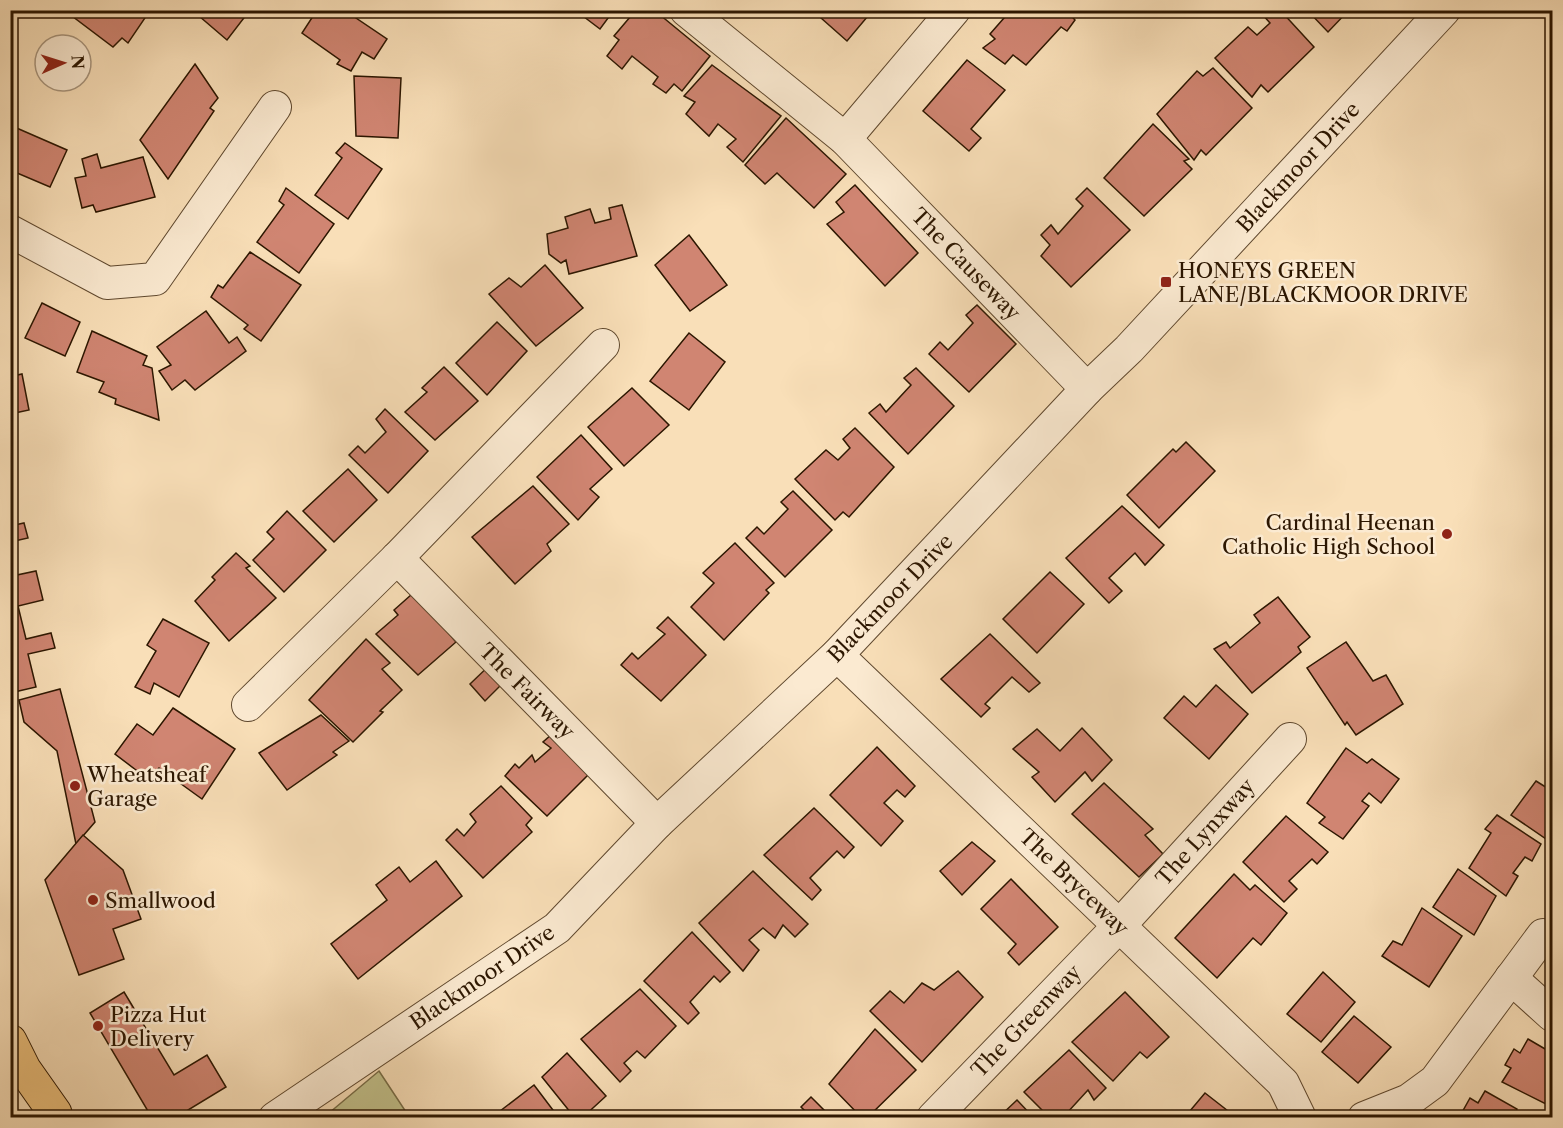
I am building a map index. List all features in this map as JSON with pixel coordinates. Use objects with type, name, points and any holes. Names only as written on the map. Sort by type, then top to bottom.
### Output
[{"type":"highway","points":[[10,1041],[24,1069],[57,1115]]},
{"type":"highway","points":[[10,1079],[23,1086],[57,1115]]},
{"type":"street","name":"The Causeway","points":[[686,10],[845,139],[1087,389]]},
{"type":"street","points":[[845,139],[954,10]]},
{"type":"street","name":"Blackmoor Drive","points":[[275,1118],[557,928],[657,823],[837,655],[1087,389],[1129,349],[1444,10]]},
{"type":"street","points":[[10,231],[107,283],[155,279],[275,107]]},
{"type":"street","points":[[248,705],[397,558],[603,345]]},
{"type":"street","name":"The Fairway","points":[[397,558],[657,823]]},
{"type":"street","name":"The Bryceway","points":[[837,655],[1283,1083],[1300,1118]]},
{"type":"street","name":"The Lynxway","points":[[1120,925],[1290,739]]},
{"type":"street","name":"The Greenway","points":[[933,1118],[1120,925]]},
{"type":"street","points":[[1364,1118],[1408,1100],[1435,1081],[1543,934]]},
{"type":"street","points":[[1511,978],[1552,1015]]},
{"type":"shaded area","points":[[379,1071],[408,1115],[329,1113]]},
{"type":"building","points":[[64,10],[141,10],[147,15],[128,43],[122,38],[113,47]]},
{"type":"building","points":[[192,10],[250,10],[227,40]]},
{"type":"building","points":[[317,10],[344,10],[387,39],[374,59],[362,52],[351,71],[337,64],[340,60],[302,33]]},
{"type":"building","points":[[575,10],[614,10],[600,29]]},
{"type":"building","points":[[636,10],[654,10],[710,56],[682,91],[674,84],[666,93],[653,84],[658,77],[632,56],[622,69],[607,56],[619,40],[614,36]]},
{"type":"building","points":[[812,10],[873,10],[847,41]]},
{"type":"building","points":[[1011,10],[1066,10],[1075,20],[1067,31],[1061,27],[1026,65],[1013,55],[1005,64],[983,48],[995,39],[990,34]]},
{"type":"building","points":[[1263,10],[1280,10],[1314,47],[1268,92],[1261,85],[1252,97],[1215,58],[1248,27],[1257,35],[1270,23],[1261,13]]},
{"type":"building","points":[[1307,10],[1349,10],[1328,32]]},
{"type":"building","points":[[967,60],[1005,90],[971,129],[981,138],[969,151],[923,111]]},
{"type":"building","points":[[195,64],[218,98],[210,108],[214,111],[168,179],[140,140]]},
{"type":"building","points":[[712,65],[781,116],[743,162],[727,147],[736,139],[718,124],[709,136],[686,114],[695,102],[684,96]]},
{"type":"building","points":[[1213,68],[1252,108],[1206,155],[1201,150],[1194,160],[1157,114],[1197,71],[1203,76]]},
{"type":"building","points":[[354,76],[401,78],[398,138],[356,136]]},
{"type":"building","points":[[786,118],[846,174],[814,208],[777,173],[765,184],[745,165]]},
{"type":"building","points":[[1153,124],[1189,159],[1184,161],[1192,169],[1144,216],[1104,178]]},
{"type":"building","points":[[12,126],[67,150],[50,187],[10,170],[10,129]]},
{"type":"building","points":[[345,143],[382,169],[348,219],[315,195],[342,158],[336,153]]},
{"type":"building","points":[[97,154],[101,168],[143,157],[155,197],[96,212],[93,205],[82,208],[75,178],[86,176],[82,159]]},
{"type":"building","points":[[855,185],[918,253],[885,286],[827,224],[844,212],[836,202]]},
{"type":"building","points":[[286,188],[334,224],[299,273],[257,242],[284,205],[279,201]]},
{"type":"building","points":[[1087,188],[1130,230],[1071,287],[1041,256],[1050,245],[1041,235],[1051,225],[1058,234],[1083,206],[1076,199]]},
{"type":"building","points":[[622,205],[637,256],[569,274],[566,260],[561,263],[549,254],[547,234],[568,228],[565,217],[590,209],[595,223],[611,219],[609,208]]},
{"type":"building","points":[[689,235],[727,285],[690,311],[655,265]]},
{"type":"building","points":[[250,252],[301,285],[261,341],[244,329],[248,325],[211,297],[218,285],[223,288]]},
{"type":"building","points":[[545,265],[583,308],[536,346],[489,294],[509,278],[521,287]]},
{"type":"building","points":[[42,303],[80,322],[65,356],[25,338]]},
{"type":"building","points":[[977,305],[1016,344],[969,392],[929,354],[940,342],[948,350],[973,323],[966,315]]},
{"type":"building","points":[[206,311],[229,343],[237,337],[246,351],[195,390],[185,380],[172,390],[159,371],[171,365],[157,347]]},
{"type":"building","points":[[497,322],[527,351],[487,395],[456,363]]},
{"type":"building","points":[[92,331],[147,356],[143,365],[152,368],[159,420],[115,404],[116,399],[99,392],[104,382],[77,372]]},
{"type":"building","points":[[689,333],[725,362],[689,410],[650,381]]},
{"type":"building","points":[[10,364],[13,376],[22,374],[29,410],[10,414]]},
{"type":"building","points":[[444,367],[478,401],[435,440],[405,412],[427,392],[422,388]]},
{"type":"building","points":[[916,368],[954,406],[908,454],[869,413],[880,404],[886,412],[911,385],[904,378]]},
{"type":"building","points":[[632,388],[669,425],[624,466],[588,427]]},
{"type":"building","points":[[385,409],[428,451],[388,493],[349,455],[358,446],[365,453],[386,432],[376,419]]},
{"type":"building","points":[[855,428],[894,467],[849,517],[843,512],[835,520],[795,479],[826,450],[838,460],[850,448],[843,439]]},
{"type":"building","points":[[581,435],[612,469],[590,489],[599,497],[578,520],[537,477]]},
{"type":"building","points":[[1186,442],[1215,471],[1159,528],[1127,495],[1173,449],[1176,452]]},
{"type":"building","points":[[348,469],[377,500],[334,542],[303,511]]},
{"type":"building","points":[[533,486],[569,524],[547,544],[551,551],[515,584],[472,537]]},
{"type":"building","points":[[793,491],[832,530],[785,577],[746,538],[757,527],[764,534],[788,509],[781,502]]},
{"type":"building","points":[[1122,506],[1164,545],[1145,565],[1135,553],[1109,578],[1122,591],[1109,603],[1066,558]]},
{"type":"building","points":[[287,511],[326,550],[284,592],[253,560],[274,539],[267,532]]},
{"type":"building","points":[[24,523],[28,538],[10,542],[10,526]]},
{"type":"building","points":[[735,543],[774,583],[766,590],[769,593],[724,640],[691,607],[714,583],[703,573]]},
{"type":"building","points":[[236,553],[250,566],[246,568],[276,598],[229,641],[195,601],[215,580],[212,577]]},
{"type":"building","points":[[10,567],[12,576],[36,571],[43,600],[18,606],[26,639],[51,633],[55,648],[28,654],[36,687],[10,693]]},
{"type":"building","points":[[1050,572],[1084,604],[1037,653],[1003,619]]},
{"type":"building","points":[[420,587],[455,621],[446,630],[456,642],[418,675],[376,634],[398,615],[394,610]]},
{"type":"building","points":[[1278,597],[1310,637],[1298,647],[1301,652],[1252,693],[1214,649],[1226,642],[1230,648],[1260,623],[1254,615]]},
{"type":"building","points":[[668,617],[706,655],[661,701],[621,665],[632,653],[638,659],[665,634],[657,628]]},
{"type":"building","points":[[163,619],[209,643],[179,697],[154,683],[150,694],[135,687],[156,651],[147,645]]},
{"type":"building","points":[[990,634],[1040,683],[1029,692],[1012,677],[985,704],[990,708],[981,717],[941,679]]},
{"type":"building","points":[[366,639],[390,663],[382,669],[402,690],[353,742],[309,700]]},
{"type":"building","points":[[1346,642],[1373,681],[1386,675],[1403,704],[1356,735],[1347,722],[1345,725],[1307,668]]},
{"type":"building","points":[[494,661],[509,677],[485,701],[470,684]]},
{"type":"building","points":[[1216,685],[1248,714],[1209,759],[1164,718],[1184,696],[1196,707]]},
{"type":"building","name":"Wheatsheaf Garage","points":[[60,689],[95,822],[76,844],[57,751],[24,722],[19,700]]},
{"type":"building","points":[[173,708],[235,749],[202,799],[159,768],[149,780],[115,754],[137,724],[153,735]]},
{"type":"building","points":[[321,715],[349,741],[333,752],[337,755],[287,790],[259,753]]},
{"type":"building","points":[[559,728],[596,767],[547,816],[505,776],[515,764],[519,768],[532,755],[535,762],[551,748],[543,742]]},
{"type":"building","points":[[1082,728],[1112,760],[1092,781],[1085,772],[1055,802],[1032,777],[1039,772],[1013,749],[1037,729],[1060,751]]},
{"type":"building","points":[[877,747],[915,786],[905,797],[897,790],[884,803],[903,821],[881,846],[830,795]]},
{"type":"building","points":[[1346,748],[1367,763],[1372,759],[1399,779],[1381,803],[1369,793],[1362,801],[1369,806],[1343,839],[1319,823],[1325,817],[1307,803]]},
{"type":"building","points":[[1536,781],[1552,791],[1552,843],[1511,815]]},
{"type":"building","points":[[1104,783],[1153,829],[1145,835],[1163,854],[1139,877],[1072,814]]},
{"type":"building","points":[[501,786],[532,818],[526,825],[532,832],[483,878],[446,840],[457,829],[464,836],[476,822],[470,814]]},
{"type":"building","points":[[814,808],[854,847],[844,858],[837,851],[810,878],[821,890],[812,900],[764,855]]},
{"type":"building","points":[[1497,815],[1541,844],[1532,861],[1525,857],[1513,873],[1518,876],[1506,896],[1469,868],[1491,833],[1485,829]]},
{"type":"building","points":[[1286,816],[1328,852],[1317,864],[1312,859],[1289,881],[1297,889],[1284,902],[1243,862]]},
{"type":"building","name":"Smallwood","points":[[83,835],[123,870],[141,919],[113,929],[124,959],[79,975],[45,880]]},
{"type":"building","points":[[972,842],[995,861],[962,895],[940,871]]},
{"type":"building","points":[[436,861],[462,896],[358,979],[331,944],[387,900],[376,885],[399,867],[410,882]]},
{"type":"building","points":[[1458,869],[1496,896],[1474,935],[1433,907]]},
{"type":"building","points":[[753,871],[808,924],[795,937],[783,925],[775,938],[763,928],[749,940],[759,950],[743,971],[699,923]]},
{"type":"building","points":[[1234,874],[1250,890],[1255,885],[1287,913],[1261,945],[1253,938],[1217,978],[1175,938]]},
{"type":"building","points":[[1011,879],[1058,927],[1019,965],[1008,953],[1016,944],[981,909]]},
{"type":"building","points":[[1422,908],[1462,936],[1429,987],[1382,956],[1393,941],[1402,945]]},
{"type":"building","points":[[692,932],[730,972],[720,982],[714,976],[690,1002],[699,1013],[688,1024],[644,981]]},
{"type":"building","points":[[958,971],[983,997],[922,1062],[870,1011],[890,991],[904,1003],[922,983],[934,990]]},
{"type":"building","points":[[1323,972],[1355,1002],[1321,1042],[1287,1014]]},
{"type":"building","points":[[640,989],[676,1026],[645,1058],[637,1051],[624,1063],[631,1071],[620,1082],[581,1039]]},
{"type":"building","points":[[124,992],[174,1075],[207,1055],[226,1087],[175,1118],[152,1118],[90,1013]]},
{"type":"building","points":[[1125,992],[1169,1037],[1147,1058],[1140,1052],[1113,1081],[1072,1042]]},
{"type":"building","points":[[1354,1016],[1391,1047],[1358,1083],[1322,1052]]},
{"type":"building","points":[[875,1029],[916,1070],[867,1118],[862,1118],[829,1084]]},
{"type":"building","points":[[1528,1039],[1552,1053],[1552,1107],[1502,1082],[1511,1068],[1505,1065],[1514,1049],[1520,1053]]},
{"type":"building","points":[[1069,1050],[1106,1088],[1094,1100],[1088,1090],[1066,1114],[1069,1118],[1050,1118],[1024,1092]]},
{"type":"building","points":[[567,1053],[606,1096],[582,1118],[575,1118],[542,1077]]},
{"type":"building","points":[[534,1085],[559,1118],[491,1118]]},
{"type":"building","points":[[1485,1091],[1517,1109],[1513,1118],[1464,1118],[1460,1116],[1470,1098],[1478,1103]]},
{"type":"building","points":[[1205,1093],[1237,1118],[1184,1118]]},
{"type":"building","points":[[811,1097],[832,1118],[804,1118],[808,1114],[801,1107]]},
{"type":"building","points":[[1017,1100],[1034,1118],[998,1118]]},
{"type":"place","name":"HONEYS GREEN LANE/BLACKMOOR DRIVE","points":[[1166,282]]},
{"type":"place","name":"Cardinal Heenan Catholic High School","points":[[1447,534]]},
{"type":"place","name":"Wheatsheaf Garage","points":[[75,786]]},
{"type":"place","name":"Smallwood","points":[[93,900]]},
{"type":"place","name":"Pizza Hut Delivery","points":[[98,1026]]}]
